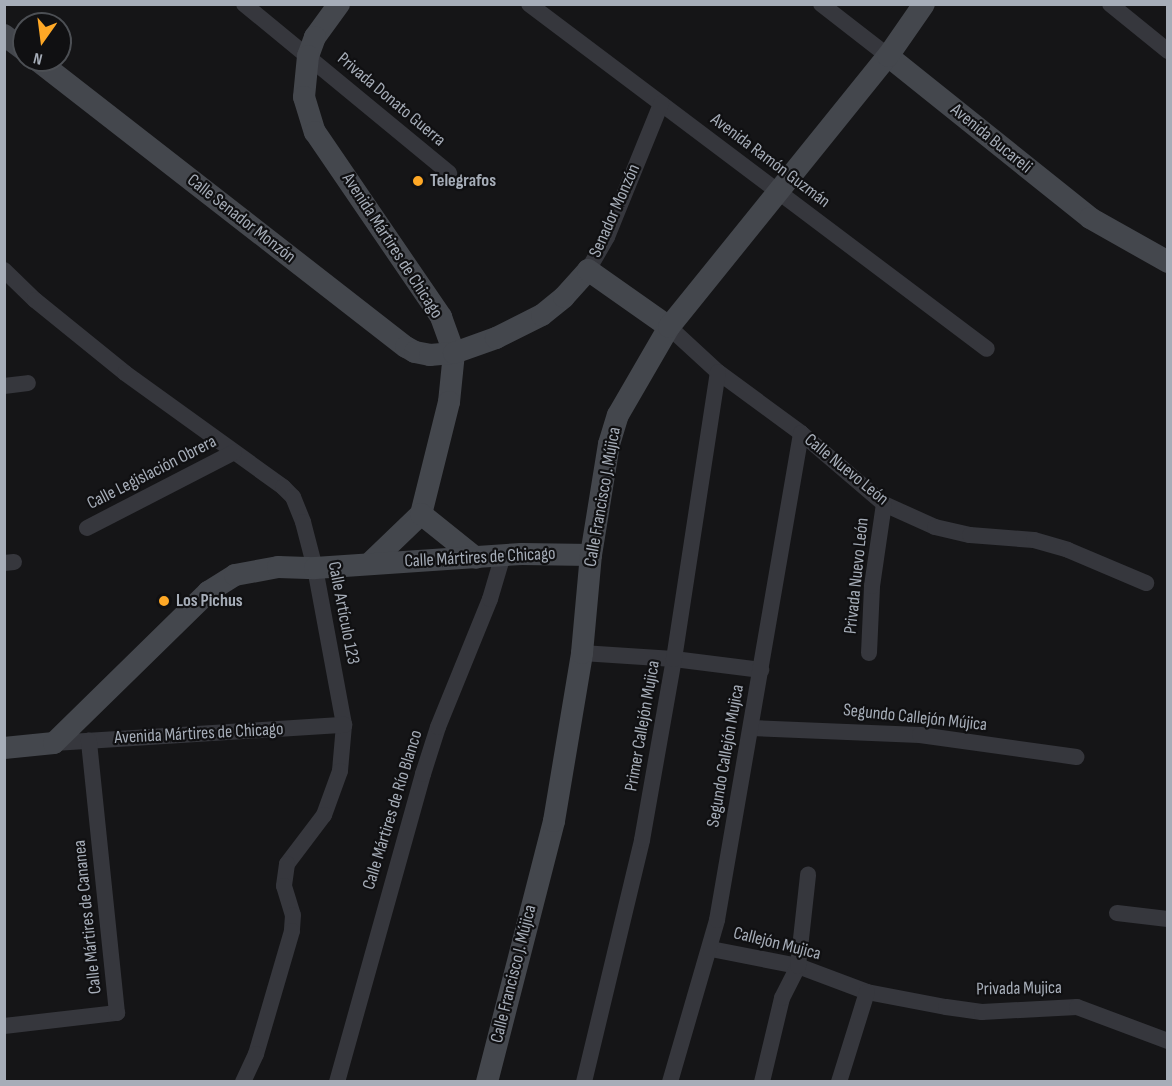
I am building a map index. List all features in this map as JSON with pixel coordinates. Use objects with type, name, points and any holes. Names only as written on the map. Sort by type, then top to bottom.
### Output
[{"type":"street","name":"Privada Donato Guerra","points":[[244,4],[449,173]]},
{"type":"street","name":"Avenida Mártires de Chicago","points":[[339,4],[315,37],[308,56],[304,97],[315,132],[441,317],[454,353],[449,402],[421,514]]},
{"type":"street","name":"Avenida Ramón Guzmán","points":[[529,4],[987,349]]},
{"type":"street","name":"Avenida Bucareli","points":[[821,4],[1090,218],[1167,262]]},
{"type":"street","name":"Calle Francisco J. Mújica","points":[[487,1082],[554,821],[582,653],[591,555],[609,444],[618,415],[669,327],[776,191],[888,56],[924,4]]},
{"type":"street","points":[[1110,4],[1167,51]]},
{"type":"street","name":"Calle Senador Monzón","points":[[52,72],[406,347],[429,355],[454,353]]},
{"type":"street","name":"Senador Monzón","points":[[454,353],[496,338],[543,315],[564,297],[588,270],[607,237],[661,104]]},
{"type":"street","name":"Calle Artículo 123","points":[[4,270],[35,300],[125,373],[293,497],[303,522],[315,568],[344,725],[340,771],[324,815],[287,864],[284,886],[293,915],[292,932],[256,1054],[243,1082]]},
{"type":"street","name":"Calle Nuevo León","points":[[588,270],[669,327],[718,372],[801,433],[884,504],[935,527],[970,535],[1034,540],[1068,550],[1146,583]]},
{"type":"street","name":"Primer Callejón Mujica","points":[[584,1082],[642,840],[674,659],[718,372]]},
{"type":"street","points":[[4,386],[28,384]]},
{"type":"street","name":"Segundo Callejón Mujica","points":[[670,1082],[711,949],[801,433]]},
{"type":"street","name":"Calle Legislación Obrera","points":[[87,528],[234,452]]},
{"type":"street","name":"Privada Nuevo León","points":[[869,653],[872,586],[884,504]]},
{"type":"street","points":[[54,743],[208,592],[235,575],[278,567],[315,568],[370,563],[421,514],[476,558]]},
{"type":"street","name":"Calle Mártires de Chicago","points":[[370,563],[503,555],[591,555]]},
{"type":"street","name":"Calle Mártires de Río Blanco","points":[[337,1082],[438,726],[490,599],[503,555]]},
{"type":"street","points":[[582,653],[674,659],[761,670]]},
{"type":"street","name":"Avenida Mártires de Chicago","points":[[4,748],[89,740],[344,725]]},
{"type":"street","name":"Segundo Callejón Mújica","points":[[751,728],[920,735],[1076,757]]},
{"type":"street","name":"Calle Mártires de Cananea","points":[[4,1026],[117,1013],[89,740]]},
{"type":"street","points":[[762,1082],[782,998],[798,966],[808,875]]},
{"type":"street","points":[[1117,913],[1167,919]]},
{"type":"street","name":"Callejón Mujica","points":[[711,949],[798,966],[867,992]]},
{"type":"street","points":[[839,1082],[867,992]]},
{"type":"street","name":"Privada Mujica","points":[[867,992],[982,1012],[1077,1007],[1167,1041]]},
{"type":"place","name":"Telegrafos","points":[[418,181]]},
{"type":"place","name":"Los Pichus","points":[[164,601]]}]
